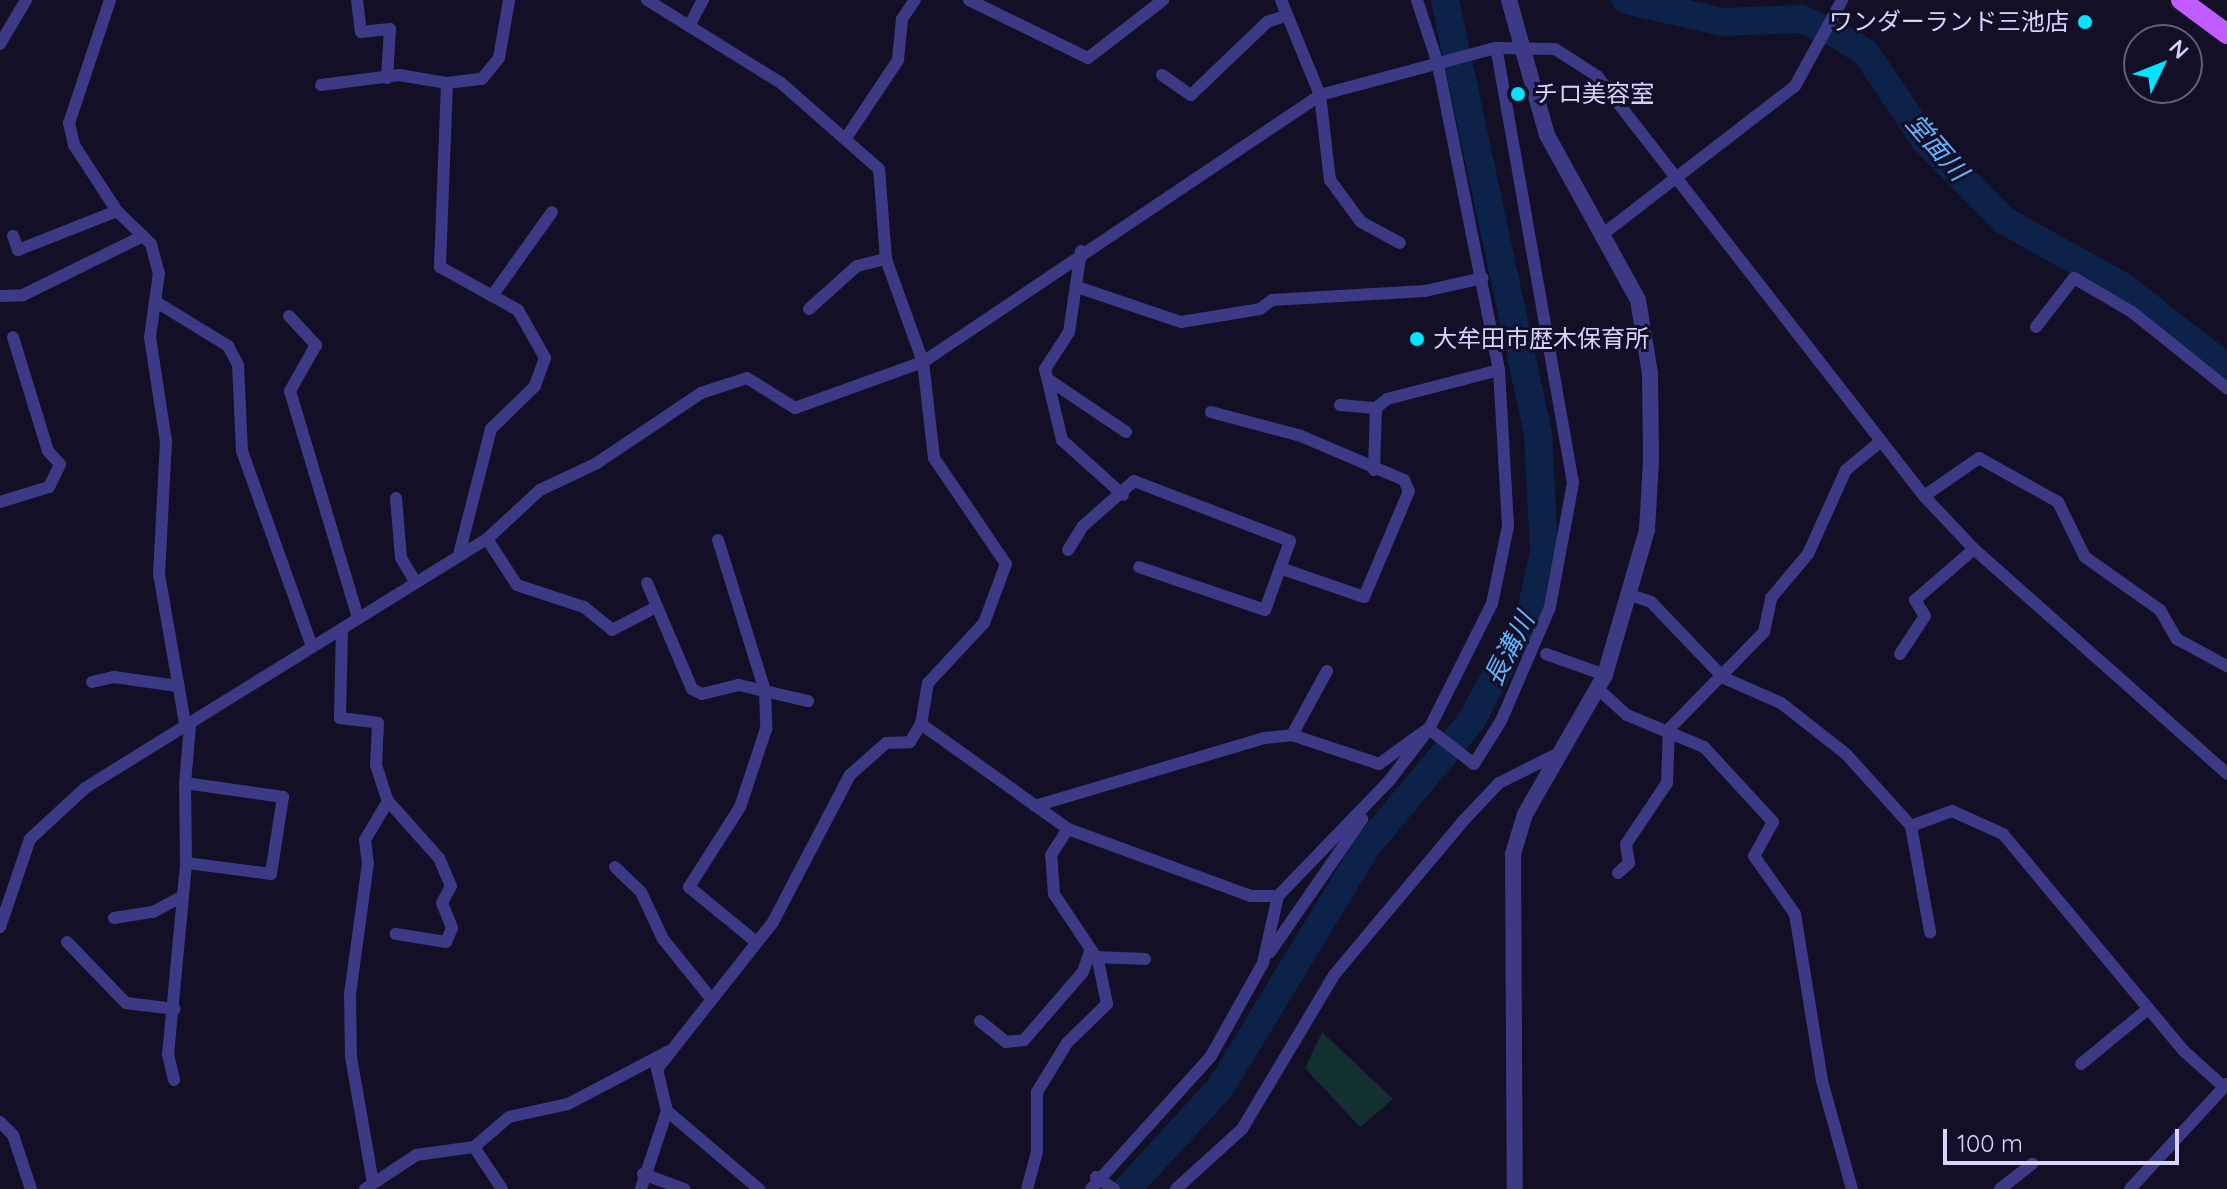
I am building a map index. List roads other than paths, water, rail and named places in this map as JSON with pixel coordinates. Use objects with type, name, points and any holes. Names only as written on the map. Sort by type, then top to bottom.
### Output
[{"type":"main road","points":[[2181,0],[2227,34]]},
{"type":"street","points":[[0,44],[26,0]]},
{"type":"street","points":[[90,0],[107,4],[90,77],[69,123],[74,145],[117,211],[143,236],[159,273],[158,303],[150,337],[166,441],[159,574],[177,686],[188,727],[186,863],[175,1009],[168,1055],[174,1080]]},
{"type":"street","points":[[357,0],[361,32],[390,29],[387,78]]},
{"type":"street","points":[[321,85],[387,78],[447,83],[491,73],[509,0]]},
{"type":"street","points":[[641,1189],[643,1174],[667,1111],[657,1069],[708,995],[773,922],[850,775],[886,743],[910,742],[921,724],[928,683],[984,623],[1006,564],[934,458],[923,362],[886,259],[879,169],[848,135],[781,83],[647,0]]},
{"type":"street","points":[[689,26],[703,0]]},
{"type":"street","points":[[848,135],[898,60],[902,19],[915,0]]},
{"type":"street","points":[[969,0],[1088,58],[1141,10],[1163,0]]},
{"type":"street","points":[[1130,0],[1141,10]]},
{"type":"street","points":[[1281,0],[1320,95],[1330,180],[1361,222],[1400,243]]},
{"type":"street","points":[[1102,1185],[1211,1056],[1263,963],[1389,781],[1429,729],[1476,647],[1508,526],[1499,370],[1438,64],[1417,0]]},
{"type":"street","points":[[1509,0],[1547,135],[1638,300],[1650,373],[1651,503],[1630,595],[1602,682],[1561,752],[1513,854],[1515,1189]]},
{"type":"street","points":[[1603,234],[1673,177],[1795,86],[1828,19],[1842,0]]},
{"type":"street","points":[[1162,75],[1191,95],[1267,22],[1286,16]]},
{"type":"street","points":[[1429,729],[1474,764],[1550,607],[1573,483],[1496,48]]},
{"type":"street","points":[[0,927],[41,824],[311,644],[342,629],[460,551],[487,539],[540,490],[597,463],[724,381],[747,378],[795,408],[923,362],[1081,251],[1320,95],[1496,48],[1555,49],[1597,76],[1924,496],[1974,549],[2227,774]]},
{"type":"street","points":[[447,83],[440,267],[492,296],[536,333],[545,371],[491,429],[460,551]]},
{"type":"street","points":[[13,236],[18,250],[117,211]]},
{"type":"street","points":[[492,296],[552,212]]},
{"type":"street","points":[[0,296],[23,295],[143,236]]},
{"type":"street","points":[[1081,251],[1077,287],[1061,353],[1045,369],[1062,440],[1123,495]]},
{"type":"street","points":[[809,309],[857,266],[886,259]]},
{"type":"street","points":[[1077,287],[1181,322],[1260,309],[1272,300],[1425,291],[1483,278]]},
{"type":"street","points":[[2036,327],[2074,278],[2132,312],[2227,388]]},
{"type":"street","points":[[158,303],[228,346],[238,365],[242,451],[311,644]]},
{"type":"street","points":[[289,316],[316,345],[290,391],[358,618]]},
{"type":"street","points":[[0,502],[49,487],[60,464],[48,451],[13,337]]},
{"type":"street","points":[[1340,405],[1376,408],[1387,399],[1499,370]]},
{"type":"street","points":[[1049,380],[1126,432]]},
{"type":"street","points":[[1374,470],[1376,408]]},
{"type":"street","points":[[1211,412],[1301,436],[1374,470],[1404,480],[1409,491],[1364,597],[1280,568]]},
{"type":"street","points":[[1618,873],[1629,863],[1626,844],[1667,783],[1669,729],[1724,678],[1764,632],[1771,598],[1808,554],[1846,470],[1881,441]]},
{"type":"street","points":[[1924,496],[1979,458],[2058,502],[2085,557],[2160,610],[2177,639],[2227,666]]},
{"type":"street","points":[[1068,550],[1083,526],[1123,495],[1134,481],[1290,541],[1265,610],[1139,567]]},
{"type":"street","points":[[396,498],[401,558],[415,581]]},
{"type":"street","points":[[487,539],[517,585],[584,607],[612,630],[654,608]]},
{"type":"street","points":[[718,540],[765,691],[763,752],[752,782],[689,887],[755,941]]},
{"type":"street","points":[[1900,654],[1925,616],[1915,600],[1974,549]]},
{"type":"street","points":[[647,583],[654,608],[692,689],[702,694],[739,685],[808,701]]},
{"type":"street","points":[[1630,595],[1651,602],[1724,678],[1781,703],[1846,754],[1911,826],[1930,932]]},
{"type":"street","points":[[342,629],[340,718],[378,723],[376,765],[388,801],[439,858],[451,886],[442,903],[452,928],[446,942],[396,934]]},
{"type":"street","points":[[1546,654],[1602,682],[1627,715],[1669,729],[1704,747],[1773,822],[1754,856],[1795,914],[1822,1081],[1852,1189]]},
{"type":"street","points":[[1292,735],[1327,671]]},
{"type":"street","points":[[92,682],[114,677],[177,686]]},
{"type":"street","points":[[921,724],[1068,829],[1251,896],[1278,896]]},
{"type":"street","points":[[1035,806],[1292,735],[1379,764],[1429,729]]},
{"type":"street","points":[[1176,1189],[1259,1107],[1334,975],[1465,819],[1499,783],[1561,752]]},
{"type":"street","points":[[1263,963],[1278,896],[1389,781]]},
{"type":"street","points":[[185,783],[283,797],[271,874],[186,863]]},
{"type":"street","points":[[388,801],[365,840],[350,994],[351,1057],[369,1186],[416,1155],[474,1147],[509,1117],[568,1104],[671,1050]]},
{"type":"street","points":[[1911,826],[1952,811],[2003,834],[2148,1009],[2226,1085],[2130,1189]]},
{"type":"street","points":[[1027,1189],[1037,1151],[1037,1092],[1067,1043],[1107,1004],[1093,954],[1054,894],[1051,855],[1068,829]]},
{"type":"street","points":[[615,867],[641,892],[663,939],[708,995]]},
{"type":"street","points":[[114,918],[153,912],[183,896]]},
{"type":"street","points":[[67,942],[126,1003],[175,1009]]},
{"type":"street","points":[[1093,954],[1145,959]]},
{"type":"street","points":[[980,1021],[1006,1042],[1024,1040],[1083,972],[1093,954]]},
{"type":"street","points":[[2081,1064],[2148,1009]]},
{"type":"street","points":[[667,1111],[759,1189]]},
{"type":"street","points":[[0,1122],[13,1135],[31,1189]]},
{"type":"street","points":[[474,1147],[502,1189]]},
{"type":"street","points":[[2000,1189],[2032,1164]]},
{"type":"street","points":[[643,1174],[684,1189]]},
{"type":"waterway","name":"長溝川","points":[[1127,1189],[1220,1088],[1367,846],[1470,723],[1532,607],[1544,552],[1538,434],[1445,0]]},
{"type":"waterway","name":"堂面川","points":[[1626,0],[1723,22],[1801,19],[1840,36],[1866,53],[1924,139],[2005,221],[2122,286],[2227,368]]},
{"type":"place","name":"ワンダーランド三池店","points":[[2085,22]]},
{"type":"place","name":"チロ美容室","points":[[1518,94]]},
{"type":"place","name":"大牟田市歴木保育所","points":[[1417,339]]}]
